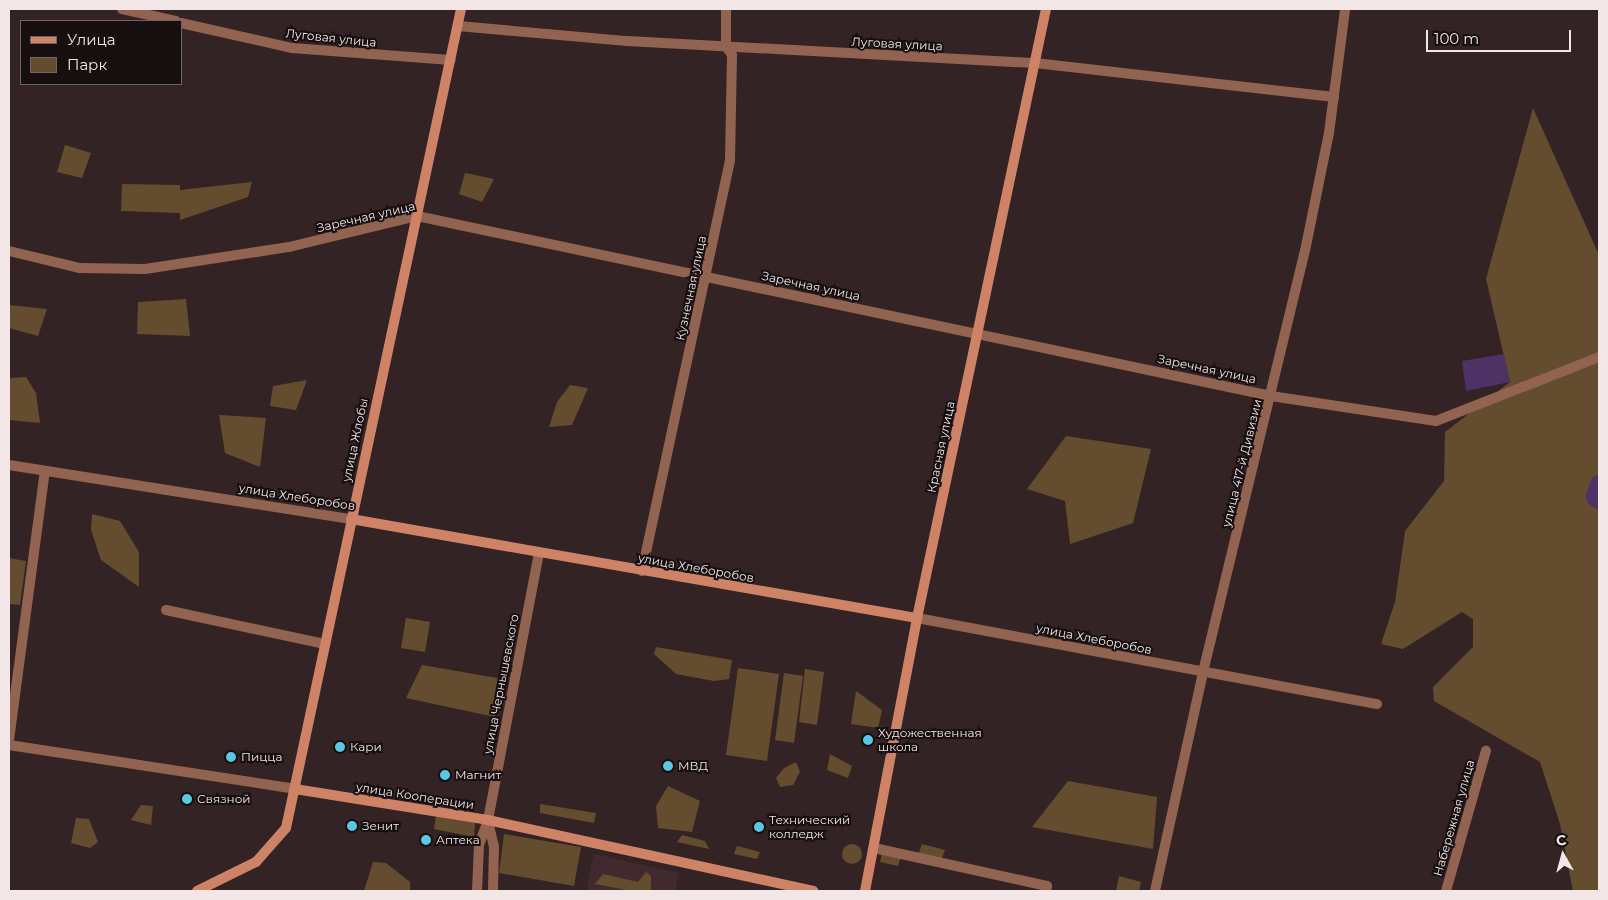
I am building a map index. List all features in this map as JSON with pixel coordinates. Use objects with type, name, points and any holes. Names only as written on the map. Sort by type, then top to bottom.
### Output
[{"type":"street","points":[[122,9],[172,20]]},
{"type":"street","name":"улица Жлобы","points":[[197,891],[256,862],[274,845],[286,828],[461,9]]},
{"type":"street","name":"Кузнечная улица","points":[[642,571],[730,160],[732,55],[726,46],[726,9]]},
{"type":"street","name":"Красная улица","points":[[865,891],[917,618],[1046,9]]},
{"type":"street","name":"улица 417-й Дивизии","points":[[1155,891],[1203,672],[1306,246],[1334,96],[1344,9]]},
{"type":"street","name":"Луговая улица","points":[[182,22],[292,48],[451,60]]},
{"type":"street","name":"Луговая улица","points":[[458,26],[726,46],[1035,62],[1334,96]]},
{"type":"street","name":"Заречная улица","points":[[9,251],[80,268],[145,269],[289,247],[417,216],[1271,396],[1436,421],[1599,356]]},
{"type":"street","name":"улица Хлеборобов","points":[[9,465],[351,518],[538,553],[917,618],[1377,704]]},
{"type":"street","points":[[9,740],[46,471]]},
{"type":"street","name":"улица Чернышевского","points":[[477,891],[479,845],[488,820],[538,553]]},
{"type":"street","points":[[166,610],[325,644]]},
{"type":"street","name":"улица Кооперации","points":[[9,745],[488,820],[813,891]]},
{"type":"street","name":"Набережная улица","points":[[1446,891],[1486,751]]},
{"type":"street","name":"улица Чернышевского","points":[[488,820],[494,846],[492,891]]},
{"type":"street","points":[[874,848],[1047,886],[1046,891]]},
{"type":"shaded area","points":[[1504,354],[1510,382],[1466,391],[1462,361]]},
{"type":"shaded area","points":[[594,854],[679,873],[675,891],[586,891]]},
{"type":"green space","points":[[1533,108],[1599,255],[1599,891],[1573,891],[1560,824],[1540,762],[1434,701],[1433,687],[1473,647],[1473,619],[1462,612],[1403,649],[1381,644],[1395,602],[1405,531],[1444,481],[1445,432],[1510,382],[1486,279]]},
{"type":"green space","points":[[65,145],[91,153],[82,178],[57,172]]},
{"type":"green space","points":[[465,173],[494,179],[482,202],[459,194]]},
{"type":"green space","points":[[252,182],[248,197],[180,220],[180,213],[121,211],[122,184],[180,185],[180,190]]},
{"type":"green space","points":[[186,299],[190,336],[137,334],[138,302]]},
{"type":"green space","points":[[9,305],[47,309],[38,336],[9,328]]},
{"type":"green space","points":[[26,377],[36,393],[40,423],[9,420],[9,378]]},
{"type":"green space","points":[[307,380],[296,410],[270,406],[273,386]]},
{"type":"green space","points":[[570,385],[588,388],[572,425],[549,427],[557,402]]},
{"type":"green space","points":[[219,415],[266,418],[260,467],[225,453]]},
{"type":"green space","points":[[1066,436],[1151,449],[1133,523],[1070,544],[1065,501],[1027,489]]},
{"type":"green space","points":[[92,514],[120,521],[139,552],[139,587],[101,560],[91,530]]},
{"type":"green space","points":[[9,558],[26,561],[20,605],[9,604]]},
{"type":"green space","points":[[406,618],[430,622],[425,652],[401,648]]},
{"type":"green space","points":[[656,647],[732,660],[729,679],[714,681],[676,674],[654,654]]},
{"type":"green space","points":[[422,665],[503,679],[495,717],[406,698]]},
{"type":"green space","points":[[738,668],[779,674],[767,761],[726,755]]},
{"type":"green space","points":[[805,669],[824,672],[817,725],[799,722]]},
{"type":"green space","points":[[784,673],[803,676],[794,743],[775,740]]},
{"type":"green space","points":[[856,691],[882,710],[878,728],[851,724]]},
{"type":"green space","points":[[830,754],[852,766],[848,778],[827,770]]},
{"type":"green space","points":[[796,762],[800,772],[793,785],[780,787],[776,778],[784,768]]},
{"type":"green space","points":[[1068,781],[1157,797],[1153,849],[1032,827]]},
{"type":"green space","points":[[668,786],[700,801],[692,832],[658,828],[656,806]]},
{"type":"green space","points":[[540,804],[596,813],[594,823],[540,813]]},
{"type":"green space","points":[[141,805],[153,806],[151,825],[131,820]]},
{"type":"green space","points":[[436,816],[475,823],[474,837],[434,829]]},
{"type":"green space","points":[[76,818],[89,819],[98,842],[90,848],[71,843]]},
{"type":"green space","points":[[504,834],[581,847],[574,886],[499,873]]},
{"type":"green space","points":[[682,835],[705,841],[709,849],[677,842]]},
{"type":"green space","points":[[852,844],[859,847],[862,854],[859,861],[852,864],[845,861],[842,854],[845,847]]},
{"type":"green space","points":[[922,844],[945,850],[941,861],[918,855]]},
{"type":"green space","points":[[737,846],[760,852],[757,859],[734,854]]},
{"type":"green space","points":[[882,852],[901,857],[898,866],[880,862]]},
{"type":"green space","points":[[373,862],[386,863],[410,882],[410,891],[364,891]]},
{"type":"green space","points":[[646,872],[651,876],[651,891],[632,891],[595,884],[603,874],[638,882]]},
{"type":"green space","points":[[1119,876],[1141,882],[1139,891],[1116,891]]},
{"type":"waterway","points":[[1599,484],[1595,497],[1599,500]]},
{"type":"place","name":"Художественная школа","points":[[868,740]]},
{"type":"place","name":"Кари","points":[[340,747]]},
{"type":"place","name":"Пицца","points":[[231,757]]},
{"type":"place","name":"МВД","points":[[668,766]]},
{"type":"place","name":"Магнит","points":[[445,775]]},
{"type":"place","name":"Связной","points":[[187,799]]},
{"type":"place","name":"Зенит","points":[[352,826]]},
{"type":"place","name":"Технический колледж","points":[[759,827]]},
{"type":"place","name":"Аптека","points":[[426,840]]}]
